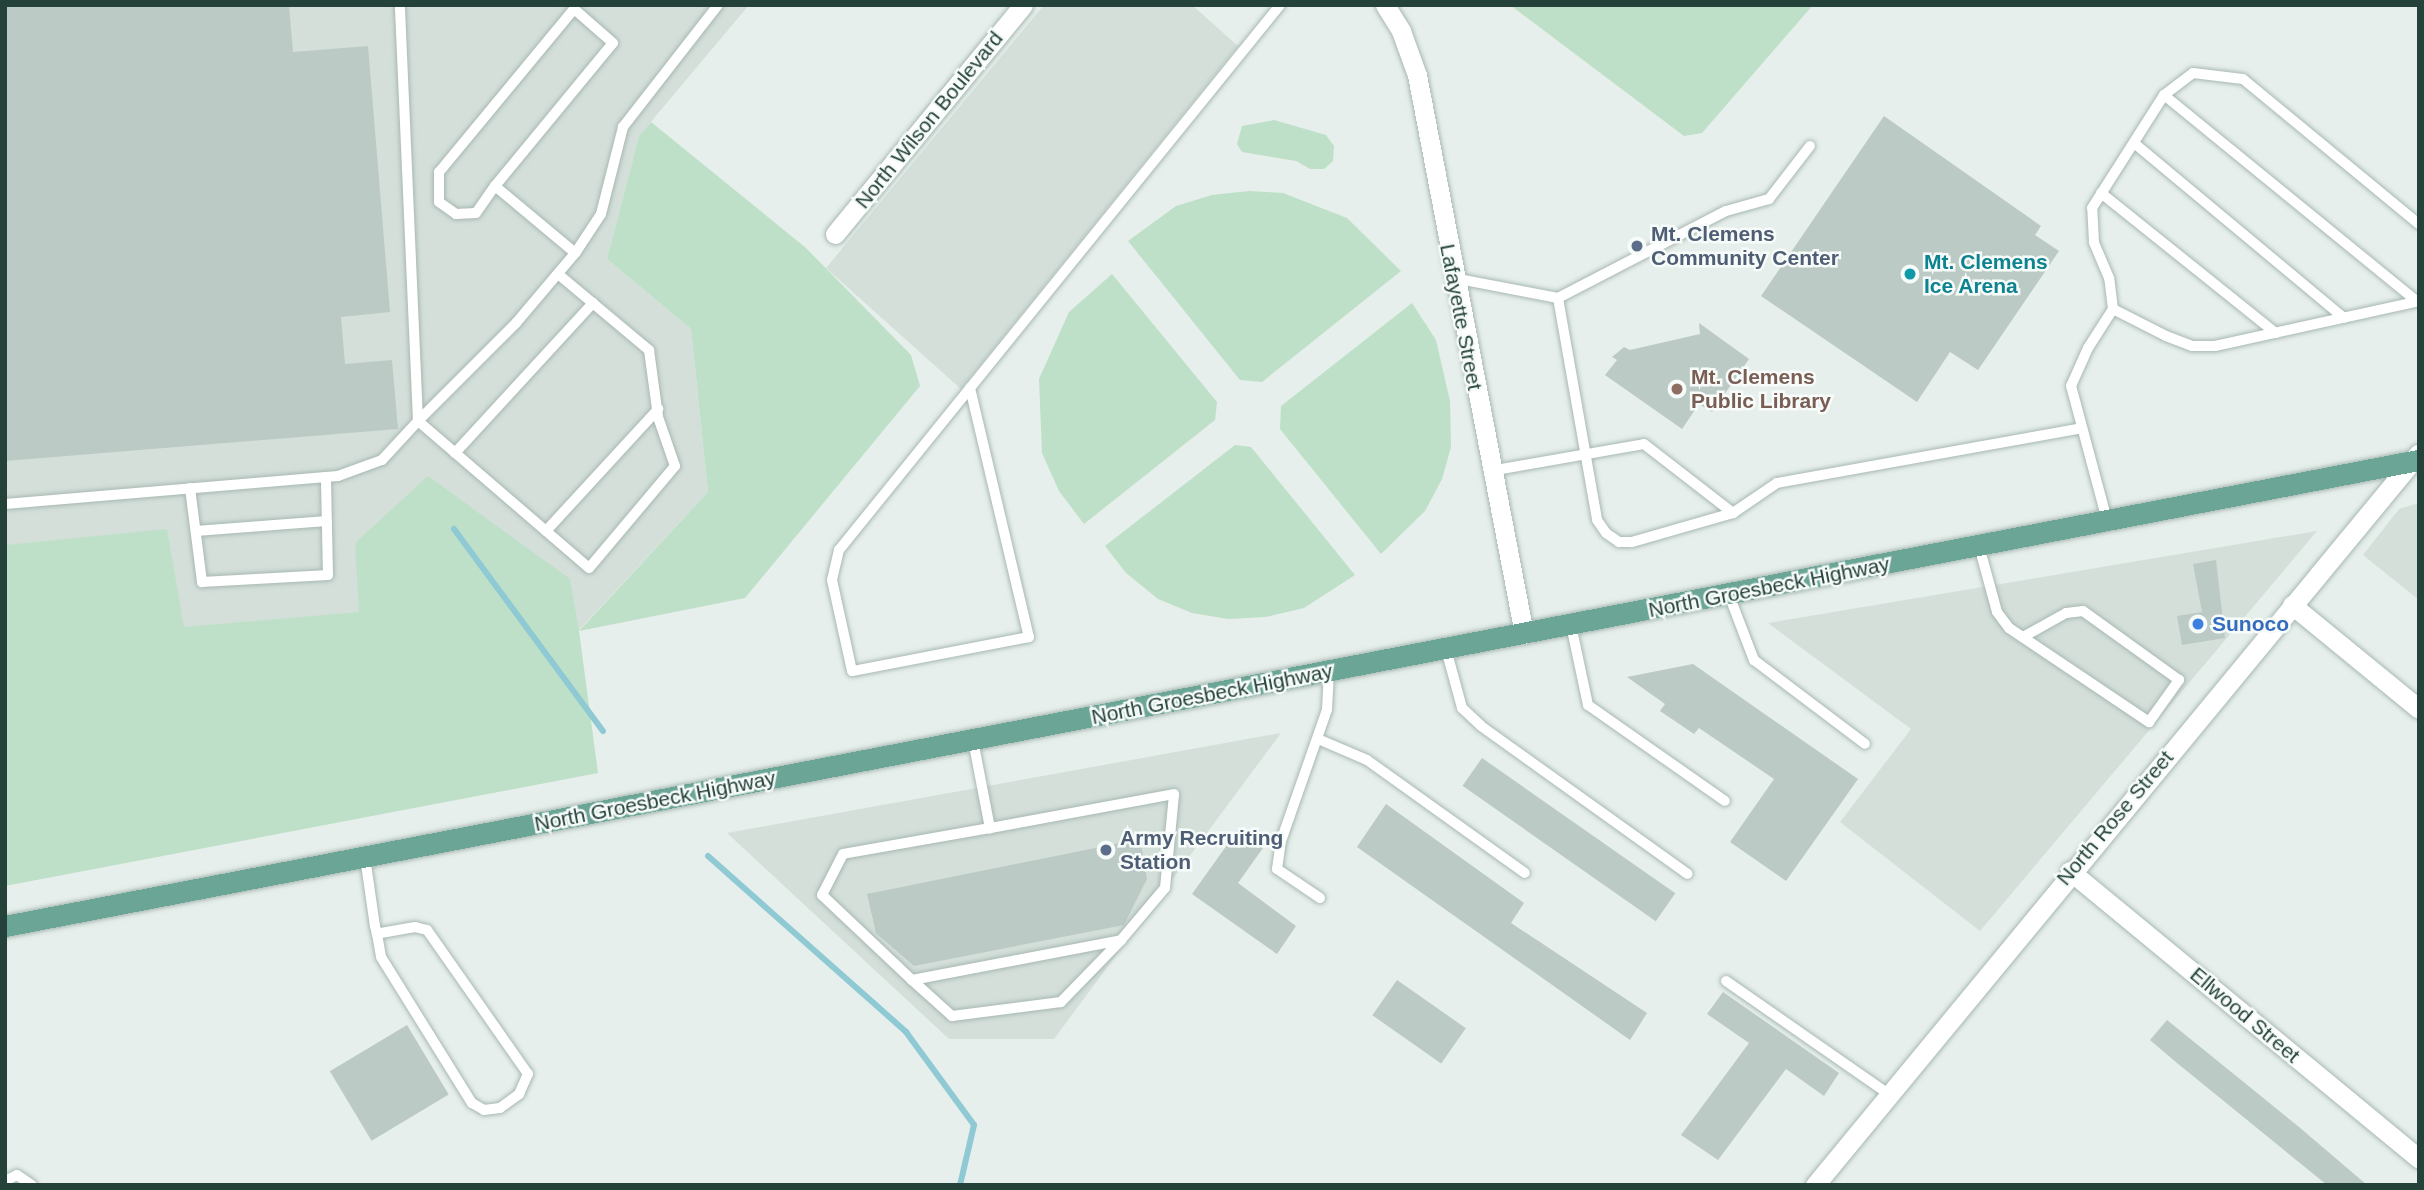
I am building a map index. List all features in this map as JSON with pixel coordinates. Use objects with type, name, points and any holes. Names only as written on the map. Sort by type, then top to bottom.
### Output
[{"type":"main road","name":"North Groesbeck Highway","points":[[5,926],[1729,595],[2416,458]]},
{"type":"street","name":"North Wilson Boulevard","points":[[835,234],[1023,5]]},
{"type":"street","name":"Lafayette Street","points":[[1389,7],[1417,75],[1490,471],[1524,634]]},
{"type":"street","name":"North Rose Street","points":[[1815,1185],[2070,871],[2416,458]]},
{"type":"street","points":[[2292,605],[2419,709]]},
{"type":"street","name":"Ellwood Street","points":[[2070,871],[2419,1159]]},
{"type":"lane","points":[[400,5],[418,421],[589,568],[674,471],[657,409],[649,350],[558,274]]},
{"type":"lane","points":[[5,504],[326,477],[382,460],[575,253],[601,214],[622,127],[718,5]]},
{"type":"lane","points":[[970,388],[1029,637],[852,671],[832,580],[835,557],[970,388],[1279,5]]},
{"type":"lane","points":[[574,9],[613,43],[495,186],[476,213],[456,214],[439,202],[439,172],[574,9]]},
{"type":"lane","points":[[2107,521],[2071,386],[2088,348],[2113,309],[2109,278],[2094,242],[2092,208],[2164,95],[2193,73],[2243,79],[2419,224]]},
{"type":"lane","points":[[2164,95],[2418,301]]},
{"type":"lane","points":[[2134,143],[2344,318]]},
{"type":"lane","points":[[1454,278],[1558,298],[1726,211],[1769,200],[1810,146]]},
{"type":"lane","points":[[495,186],[575,253]]},
{"type":"lane","points":[[2101,193],[2276,333]]},
{"type":"lane","points":[[1558,298],[1597,520],[1619,542],[1733,513],[1777,482],[2082,428]]},
{"type":"lane","points":[[2113,309],[2142,327],[2192,346],[2215,346],[2418,301]]},
{"type":"lane","points":[[455,453],[593,303]]},
{"type":"lane","points":[[546,531],[657,409]]},
{"type":"lane","points":[[1490,471],[1644,444],[1733,513]]},
{"type":"lane","points":[[190,488],[202,582],[328,575],[326,477]]},
{"type":"lane","points":[[195,531],[327,521]]},
{"type":"lane","points":[[1979,546],[2000,619],[2024,637],[2149,723],[2179,680],[2083,611],[2066,613],[2024,637]]},
{"type":"lane","points":[[1729,595],[1754,660],[1865,744]]},
{"type":"lane","points":[[1571,625],[1588,705],[1725,801]]},
{"type":"lane","points":[[1446,649],[1462,708],[1481,726],[1688,874]]},
{"type":"lane","points":[[1320,898],[1277,869],[1281,841],[1327,710],[1329,672]]},
{"type":"lane","points":[[1318,739],[1367,760],[1525,873]]},
{"type":"lane","points":[[972,740],[990,828]]},
{"type":"lane","points":[[1174,794],[1165,888],[1121,940],[1061,1002],[952,1016],[822,895],[843,854],[1174,794]]},
{"type":"lane","points":[[365,856],[377,934],[381,957],[472,1102],[484,1110],[500,1108],[519,1094],[528,1074],[427,930],[415,927],[377,934]]},
{"type":"lane","points":[[912,980],[1121,940]]},
{"type":"lane","points":[[1726,981],[1889,1095]]},
{"type":"lane","points":[[5,1181],[17,1175],[32,1185]]},
{"type":"shaded area","points":[[5,5],[749,5],[639,136],[607,259],[691,329],[708,492],[578,631],[5,674]]},
{"type":"shaded area","points":[[1044,5],[1192,5],[1238,46],[961,389],[826,268]]},
{"type":"shaded area","points":[[2419,503],[2419,600],[2363,555],[2399,509]]},
{"type":"shaded area","points":[[2317,531],[1980,931],[1840,822],[1911,729],[1768,623]]},
{"type":"shaded area","points":[[1281,733],[1054,1039],[949,1039],[727,833]]},
{"type":"green space","points":[[1510,5],[1813,5],[1702,133],[1684,136]]},
{"type":"green space","points":[[1274,120],[1326,135],[1334,146],[1333,161],[1324,169],[1310,169],[1296,161],[1242,152],[1237,144],[1242,126]]},
{"type":"green space","points":[[651,122],[806,248],[911,355],[920,386],[745,598],[579,631],[708,492],[691,329],[607,259],[639,136]]},
{"type":"green space","points":[[1249,191],[1283,193],[1347,218],[1401,271],[1262,382],[1240,380],[1128,241],[1176,206],[1212,195]]},
{"type":"green space","points":[[1112,274],[1217,402],[1215,420],[1084,524],[1059,491],[1042,453],[1039,379],[1069,312]]},
{"type":"green space","points":[[1412,303],[1436,340],[1450,401],[1451,447],[1442,479],[1425,511],[1381,554],[1280,429],[1281,406]]},
{"type":"green space","points":[[1235,445],[1251,447],[1355,575],[1304,608],[1266,617],[1228,619],[1192,613],[1158,599],[1126,573],[1105,546]]},
{"type":"green space","points":[[428,476],[570,579],[598,773],[5,886],[5,545],[167,529],[184,627],[359,612],[355,543]]},
{"type":"building","points":[[5,5],[289,5],[293,52],[368,46],[390,312],[341,317],[345,364],[392,360],[398,429],[5,461]]},
{"type":"building","name":"Mt. Clemens Ice Arena","points":[[1884,116],[2041,226],[2035,235],[2059,251],[1978,370],[1950,352],[1917,402],[1761,296]]},
{"type":"building","name":"Mt. Clemens Public Library","points":[[1699,323],[1749,359],[1712,412],[1699,404],[1682,429],[1605,375],[1617,360],[1612,357],[1624,347],[1630,350],[1700,334]]},
{"type":"building","points":[[2216,560],[2225,638],[2182,645],[2177,616],[2202,612],[2193,564]]},
{"type":"building","points":[[1693,664],[1858,779],[1786,881],[1730,842],[1774,779],[1699,728],[1694,734],[1660,711],[1665,704],[1627,677]]},
{"type":"building","points":[[1482,758],[1675,893],[1656,921],[1462,786]]},
{"type":"building","points":[[1386,804],[1524,903],[1511,923],[1647,1013],[1630,1040],[1357,847]]},
{"type":"building","points":[[1237,831],[1263,848],[1238,883],[1296,926],[1277,954],[1192,894]]},
{"type":"building","points":[[1140,839],[1147,879],[1124,925],[914,966],[876,933],[867,894]]},
{"type":"building","points":[[1397,980],[1466,1028],[1441,1063],[1372,1015]]},
{"type":"building","points":[[1723,992],[1839,1073],[1824,1096],[1786,1069],[1718,1160],[1681,1135],[1749,1043],[1707,1014]]},
{"type":"building","points":[[2167,1020],[2367,1185],[2327,1185],[2177,1063],[2150,1040]]},
{"type":"building","points":[[407,1025],[449,1094],[372,1141],[330,1071]]},
{"type":"waterway","points":[[454,529],[603,731]]},
{"type":"waterway","points":[[708,856],[906,1032],[974,1125],[960,1185]]},
{"type":"place","name":"Mt. Clemens Community Center","points":[[1637,246]]},
{"type":"place","name":"Mt. Clemens Ice Arena","points":[[1910,274]]},
{"type":"place","name":"Mt. Clemens Public Library","points":[[1677,389]]},
{"type":"place","name":"Sunoco","points":[[2198,624]]},
{"type":"place","name":"Army Recruiting Station","points":[[1106,850]]}]
